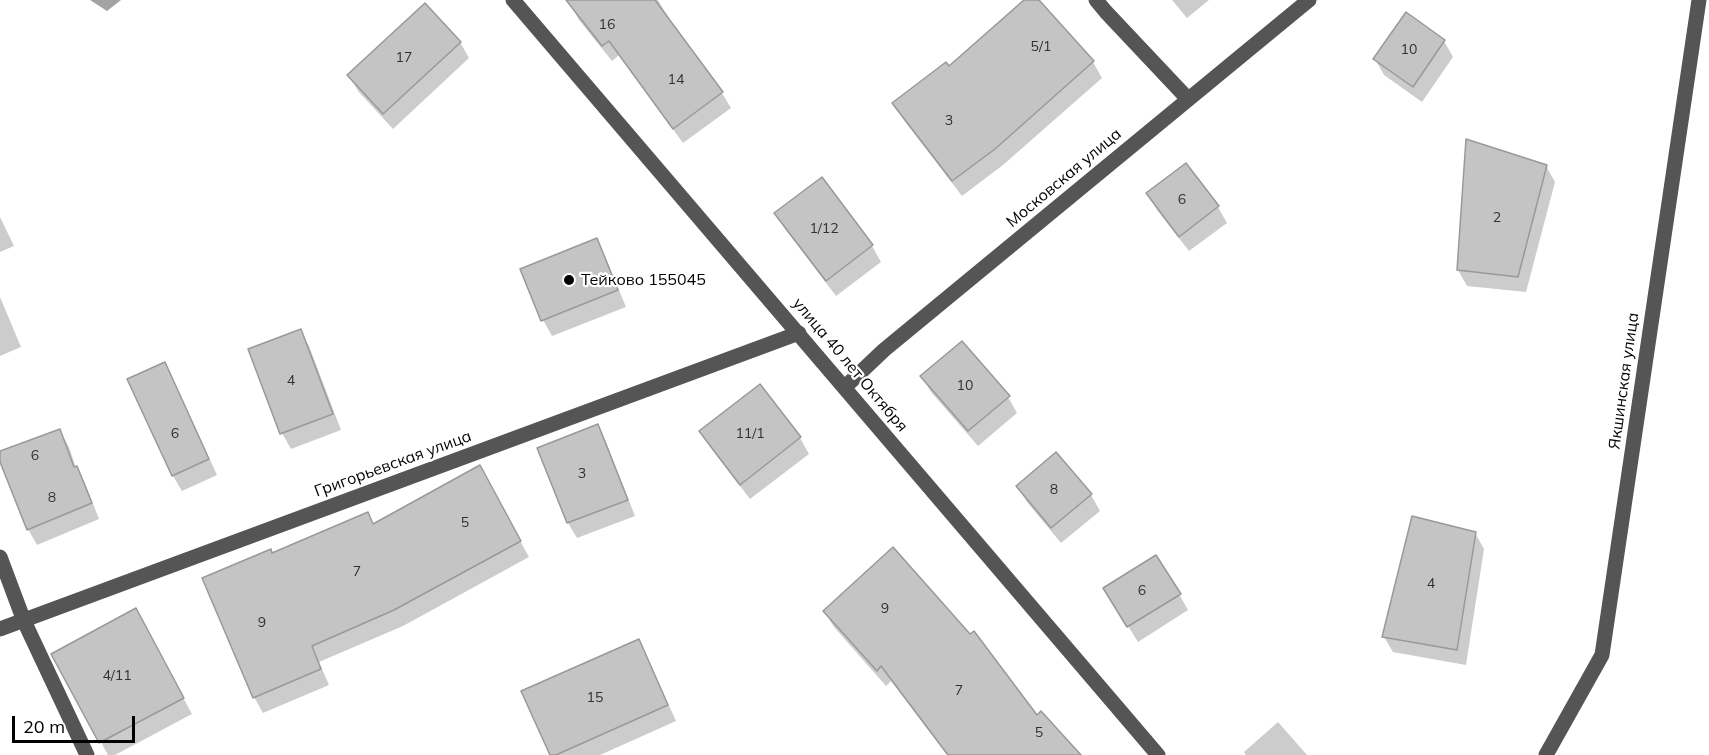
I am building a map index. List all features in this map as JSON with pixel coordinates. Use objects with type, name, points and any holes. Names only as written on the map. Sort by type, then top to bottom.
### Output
[{"type":"street","name":"улица 40 лет Октября","points":[[513,0],[1158,755]]},
{"type":"street","points":[[1096,0],[1188,99]]},
{"type":"street","name":"Московская улица","points":[[845,387],[884,350],[1309,0]]},
{"type":"street","name":"Якшинская улица","points":[[1546,755],[1602,656],[1699,0]]},
{"type":"street","name":"Григорьевская улица","points":[[0,629],[799,333]]},
{"type":"street","points":[[0,557],[24,621],[87,755]]},
{"type":"shaded area","points":[[90,0],[121,0],[107,11]]},
{"type":"building","points":[[566,0],[655,0],[723,92],[673,129],[609,41],[602,46]]},
{"type":"building","points":[[1024,0],[1039,0],[1094,61],[995,149],[952,181],[892,103],[946,62],[949,66]]},
{"type":"building","points":[[425,3],[461,42],[383,114],[347,75]]},
{"type":"building","points":[[1406,12],[1445,40],[1413,87],[1373,59]]},
{"type":"building","points":[[1466,139],[1547,165],[1518,277],[1457,270]]},
{"type":"building","points":[[1186,163],[1219,206],[1179,237],[1146,193]]},
{"type":"building","points":[[822,177],[873,245],[826,281],[774,213]]},
{"type":"building","name":"Тейково 155045","points":[[597,238],[618,290],[541,321],[520,269]]},
{"type":"building","points":[[301,329],[333,414],[280,434],[248,349]]},
{"type":"building","points":[[962,341],[1010,396],[968,431],[920,376]]},
{"type":"building","points":[[165,362],[209,459],[172,476],[127,379]]},
{"type":"building","points":[[760,384],[801,437],[740,485],[699,431]]},
{"type":"building","points":[[598,424],[628,500],[567,523],[537,448]]},
{"type":"building","points":[[60,429],[74,467],[77,466],[92,503],[27,530],[0,462],[0,451]]},
{"type":"building","points":[[1056,452],[1092,494],[1051,528],[1016,486]]},
{"type":"building","points":[[480,465],[521,541],[394,610],[312,646],[321,669],[253,698],[202,578],[271,549],[272,553],[368,512],[373,524]]},
{"type":"building","points":[[1412,516],[1476,532],[1457,650],[1382,637]]},
{"type":"building","points":[[893,547],[970,634],[974,631],[1037,715],[1041,711],[1081,755],[948,755],[881,666],[877,671],[823,611]]},
{"type":"building","points":[[1156,555],[1181,594],[1127,627],[1103,588]]},
{"type":"building","points":[[136,608],[184,698],[99,743],[51,654]]},
{"type":"building","points":[[639,639],[668,705],[556,755],[550,755],[521,691]]},
{"type":"place","name":"Тейково 155045","points":[[569,280]]}]
